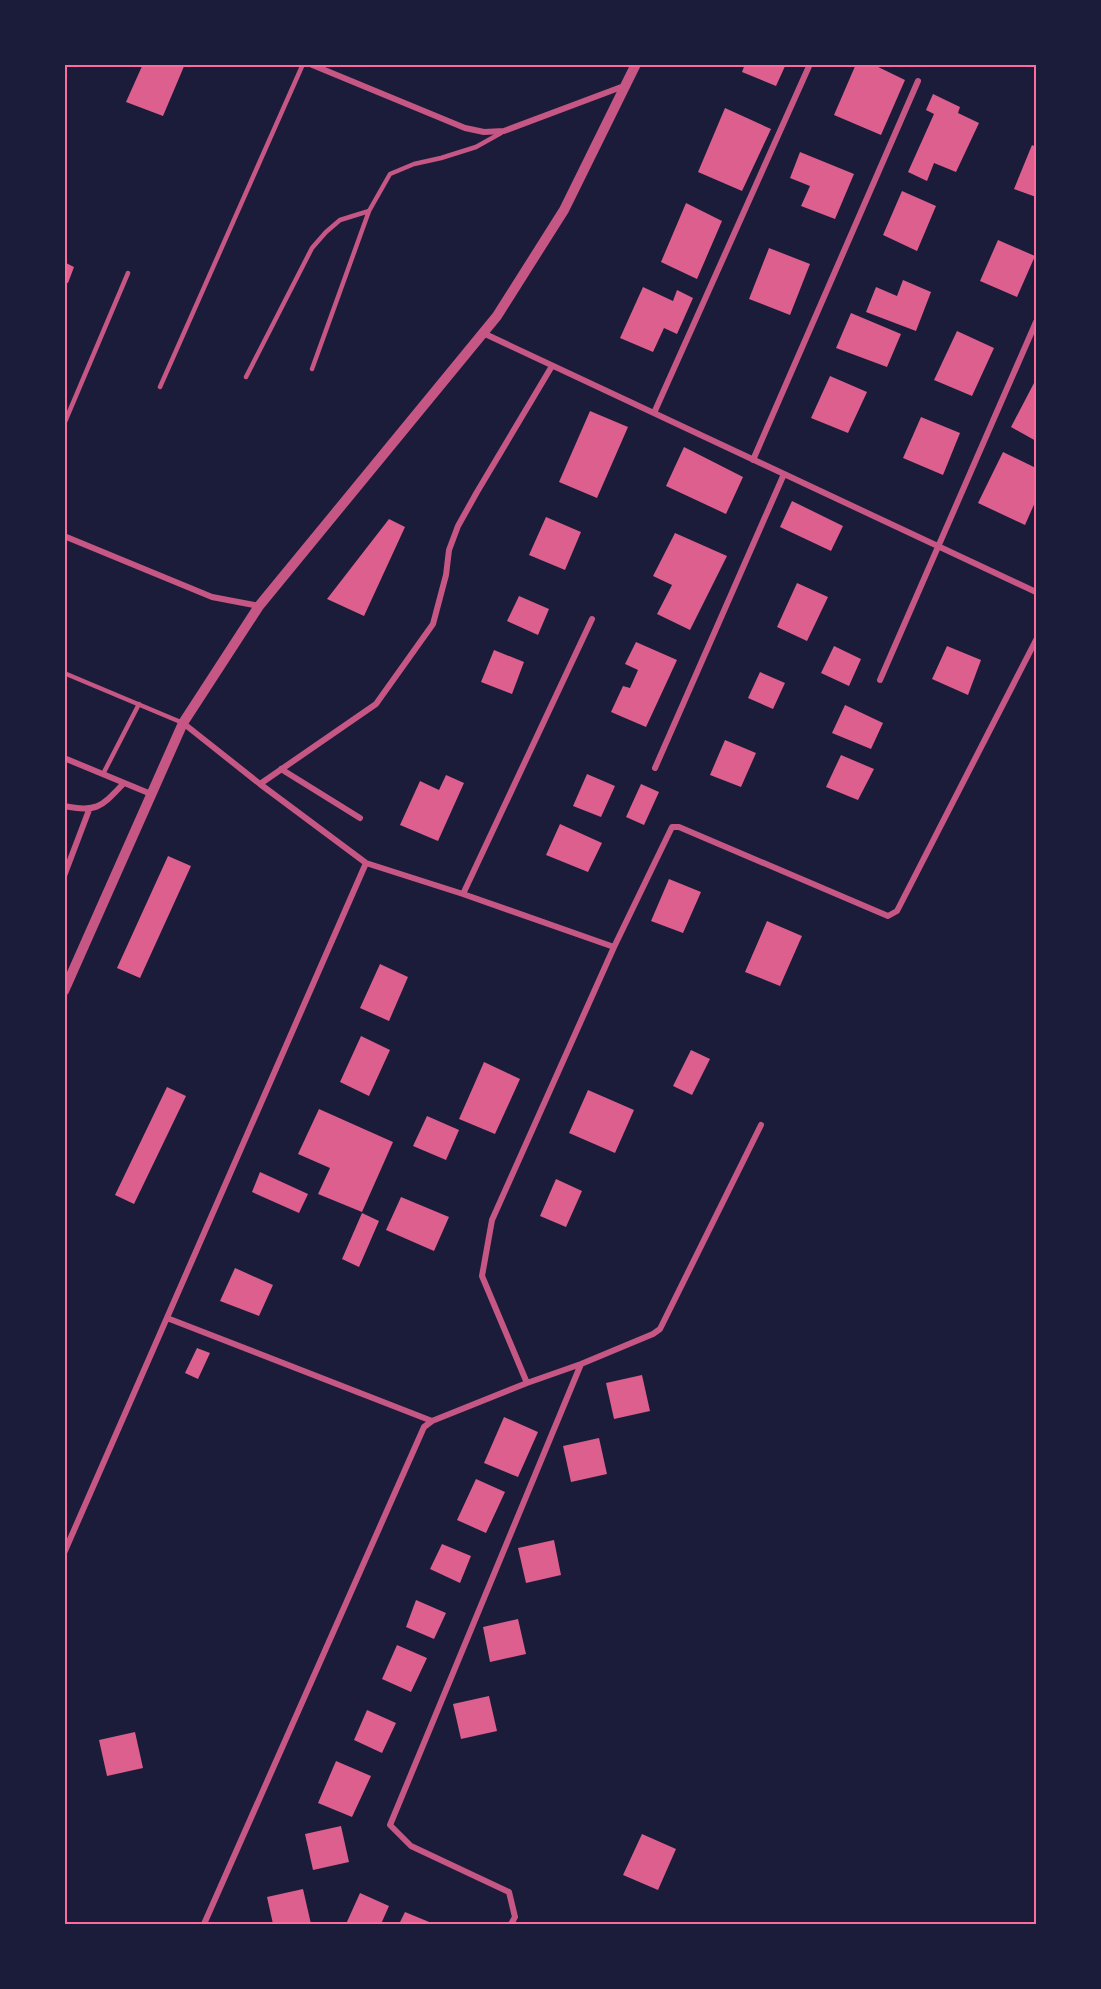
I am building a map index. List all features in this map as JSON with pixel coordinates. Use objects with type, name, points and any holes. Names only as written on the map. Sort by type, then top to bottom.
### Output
[{"type":"street","points":[[310,64],[465,128],[484,132],[504,131],[627,85]]},
{"type":"street","points":[[64,991],[183,723],[259,606],[497,316],[564,210],[636,64]]},
{"type":"street","points":[[654,413],[810,64]]},
{"type":"street","points":[[753,460],[918,81]]},
{"type":"street","points":[[879,680],[1036,322]]},
{"type":"street","points":[[483,333],[1036,592]]},
{"type":"street","points":[[260,784],[376,704],[433,624],[446,575],[449,550],[458,526],[552,366]]},
{"type":"street","points":[[655,768],[784,474]]},
{"type":"street","points":[[64,536],[212,597],[259,606]]},
{"type":"street","points":[[463,894],[592,619]]},
{"type":"street","points":[[527,1383],[482,1276],[492,1220],[614,947],[672,827],[679,827],[888,916],[897,911],[1036,640]]},
{"type":"street","points":[[183,723],[366,863],[614,947]]},
{"type":"street","points":[[64,758],[151,794]]},
{"type":"street","points":[[281,769],[360,818]]},
{"type":"street","points":[[64,806],[89,810],[103,804],[124,783]]},
{"type":"street","points":[[64,876],[89,810]]},
{"type":"street","points":[[64,1553],[366,863]]},
{"type":"street","points":[[204,1924],[424,1427],[432,1421],[581,1364],[660,1329],[761,1125]]},
{"type":"street","points":[[167,1318],[432,1421]]},
{"type":"street","points":[[511,1924],[514,1917],[509,1892],[411,1846],[390,1825],[581,1364]]},
{"type":"lane","points":[[160,387],[303,64]]},
{"type":"lane","points":[[312,369],[369,211],[390,174],[414,164],[476,147],[504,131]]},
{"type":"lane","points":[[246,377],[312,248],[340,220],[369,211]]},
{"type":"lane","points":[[64,424],[128,273]]},
{"type":"lane","points":[[64,673],[183,723]]},
{"type":"lane","points":[[103,774],[139,704]]},
{"type":"building","points":[[143,64],[185,64],[163,116],[126,102]]},
{"type":"building","points":[[745,64],[786,64],[776,86],[742,72]]},
{"type":"building","points":[[856,64],[872,64],[905,80],[881,135],[834,115]]},
{"type":"building","points":[[933,94],[960,107],[958,113],[979,123],[956,172],[934,163],[927,181],[908,172],[934,114],[926,110]]},
{"type":"building","points":[[725,108],[771,129],[742,191],[698,172]]},
{"type":"building","points":[[1032,145],[1036,147],[1036,197],[1014,189]]},
{"type":"building","points":[[800,152],[854,174],[835,219],[801,206],[810,186],[790,178]]},
{"type":"building","points":[[902,191],[936,206],[917,251],[883,235]]},
{"type":"building","points":[[686,203],[722,221],[697,279],[661,262]]},
{"type":"building","points":[[998,240],[1035,256],[1017,297],[980,281]]},
{"type":"building","points":[[769,248],[810,264],[790,315],[749,299]]},
{"type":"building","points":[[64,262],[74,267],[68,283],[64,282]]},
{"type":"building","points":[[903,280],[931,292],[916,331],[866,312],[876,287],[897,296]]},
{"type":"building","points":[[643,287],[673,301],[677,290],[693,298],[677,334],[664,328],[653,352],[620,338]]},
{"type":"building","points":[[851,313],[901,334],[887,367],[836,348]]},
{"type":"building","points":[[957,331],[994,348],[972,396],[934,380]]},
{"type":"building","points":[[830,376],[867,392],[848,433],[811,418]]},
{"type":"building","points":[[1034,383],[1036,384],[1036,441],[1011,427]]},
{"type":"building","points":[[590,411],[628,427],[597,498],[559,482]]},
{"type":"building","points":[[921,417],[960,433],[943,475],[903,458]]},
{"type":"building","points":[[684,447],[743,477],[726,514],[666,486]]},
{"type":"building","points":[[1003,452],[1036,468],[1036,500],[1025,525],[978,503]]},
{"type":"building","points":[[792,501],[843,526],[831,551],[780,527]]},
{"type":"building","points":[[546,517],[581,532],[565,570],[529,555]]},
{"type":"building","points":[[389,519],[405,527],[364,616],[327,599]]},
{"type":"building","points":[[675,533],[727,556],[690,630],[657,614],[672,585],[653,576]]},
{"type":"building","points":[[797,583],[828,597],[807,641],[777,627]]},
{"type":"building","points":[[519,596],[549,609],[538,635],[507,621]]},
{"type":"building","points":[[636,642],[677,660],[646,727],[611,712],[623,686],[630,688],[638,670],[625,664]]},
{"type":"building","points":[[834,646],[861,659],[849,686],[821,673]]},
{"type":"building","points":[[947,646],[981,660],[968,695],[932,679]]},
{"type":"building","points":[[494,650],[524,662],[512,694],[481,682]]},
{"type":"building","points":[[760,672],[785,683],[773,709],[748,698]]},
{"type":"building","points":[[845,705],[883,723],[871,749],[832,733]]},
{"type":"building","points":[[725,740],[756,753],[741,787],[710,775]]},
{"type":"building","points":[[841,755],[874,769],[858,800],[826,787]]},
{"type":"building","points":[[587,774],[615,786],[601,817],[573,806]]},
{"type":"building","points":[[446,775],[464,783],[438,841],[400,825],[420,781],[439,790]]},
{"type":"building","points":[[641,784],[659,792],[644,825],[626,817]]},
{"type":"building","points":[[560,824],[602,843],[588,872],[546,855]]},
{"type":"building","points":[[168,856],[191,866],[140,978],[117,968]]},
{"type":"building","points":[[669,879],[701,892],[683,933],[651,921]]},
{"type":"building","points":[[767,921],[802,936],[780,986],[745,972]]},
{"type":"building","points":[[380,964],[408,977],[389,1021],[360,1008]]},
{"type":"building","points":[[361,1036],[390,1050],[369,1096],[340,1082]]},
{"type":"building","points":[[691,1050],[710,1059],[692,1095],[673,1086]]},
{"type":"building","points":[[484,1062],[520,1079],[495,1134],[459,1119]]},
{"type":"building","points":[[167,1087],[186,1096],[134,1204],[115,1195]]},
{"type":"building","points":[[588,1090],[634,1110],[615,1153],[569,1133]]},
{"type":"building","points":[[319,1109],[393,1142],[362,1212],[318,1194],[330,1168],[298,1154]]},
{"type":"building","points":[[427,1116],[459,1130],[446,1160],[413,1146]]},
{"type":"building","points":[[260,1172],[308,1194],[299,1213],[252,1192]]},
{"type":"building","points":[[556,1179],[582,1191],[566,1227],[540,1216]]},
{"type":"building","points":[[401,1197],[449,1217],[434,1251],[386,1230]]},
{"type":"building","points":[[362,1213],[379,1221],[359,1267],[342,1259]]},
{"type":"building","points":[[235,1268],[273,1285],[259,1316],[220,1301]]},
{"type":"building","points":[[197,1348],[210,1353],[198,1379],[185,1373]]},
{"type":"building","points":[[642,1375],[650,1411],[614,1419],[606,1383]]},
{"type":"building","points":[[504,1417],[538,1432],[518,1477],[484,1463]]},
{"type":"building","points":[[599,1438],[607,1474],[571,1482],[563,1446]]},
{"type":"building","points":[[476,1479],[505,1492],[486,1533],[457,1520]]},
{"type":"building","points":[[554,1540],[561,1575],[526,1583],[518,1548]]},
{"type":"building","points":[[442,1544],[471,1556],[460,1583],[430,1569]]},
{"type":"building","points":[[416,1600],[446,1613],[434,1639],[406,1627]]},
{"type":"building","points":[[518,1619],[526,1654],[490,1662],[483,1627]]},
{"type":"building","points":[[397,1645],[427,1658],[411,1692],[382,1679]]},
{"type":"building","points":[[489,1696],[497,1731],[461,1739],[453,1704]]},
{"type":"building","points":[[367,1710],[396,1723],[382,1753],[354,1740]]},
{"type":"building","points":[[135,1732],[143,1768],[107,1776],[99,1740]]},
{"type":"building","points":[[336,1761],[371,1776],[352,1817],[318,1803]]},
{"type":"building","points":[[341,1826],[349,1862],[313,1870],[305,1834]]},
{"type":"building","points":[[642,1834],[676,1849],[658,1890],[623,1875]]},
{"type":"building","points":[[303,1889],[311,1924],[273,1924],[267,1897]]},
{"type":"building","points":[[360,1893],[389,1906],[381,1924],[346,1924]]},
{"type":"building","points":[[405,1912],[434,1924],[399,1924]]}]
